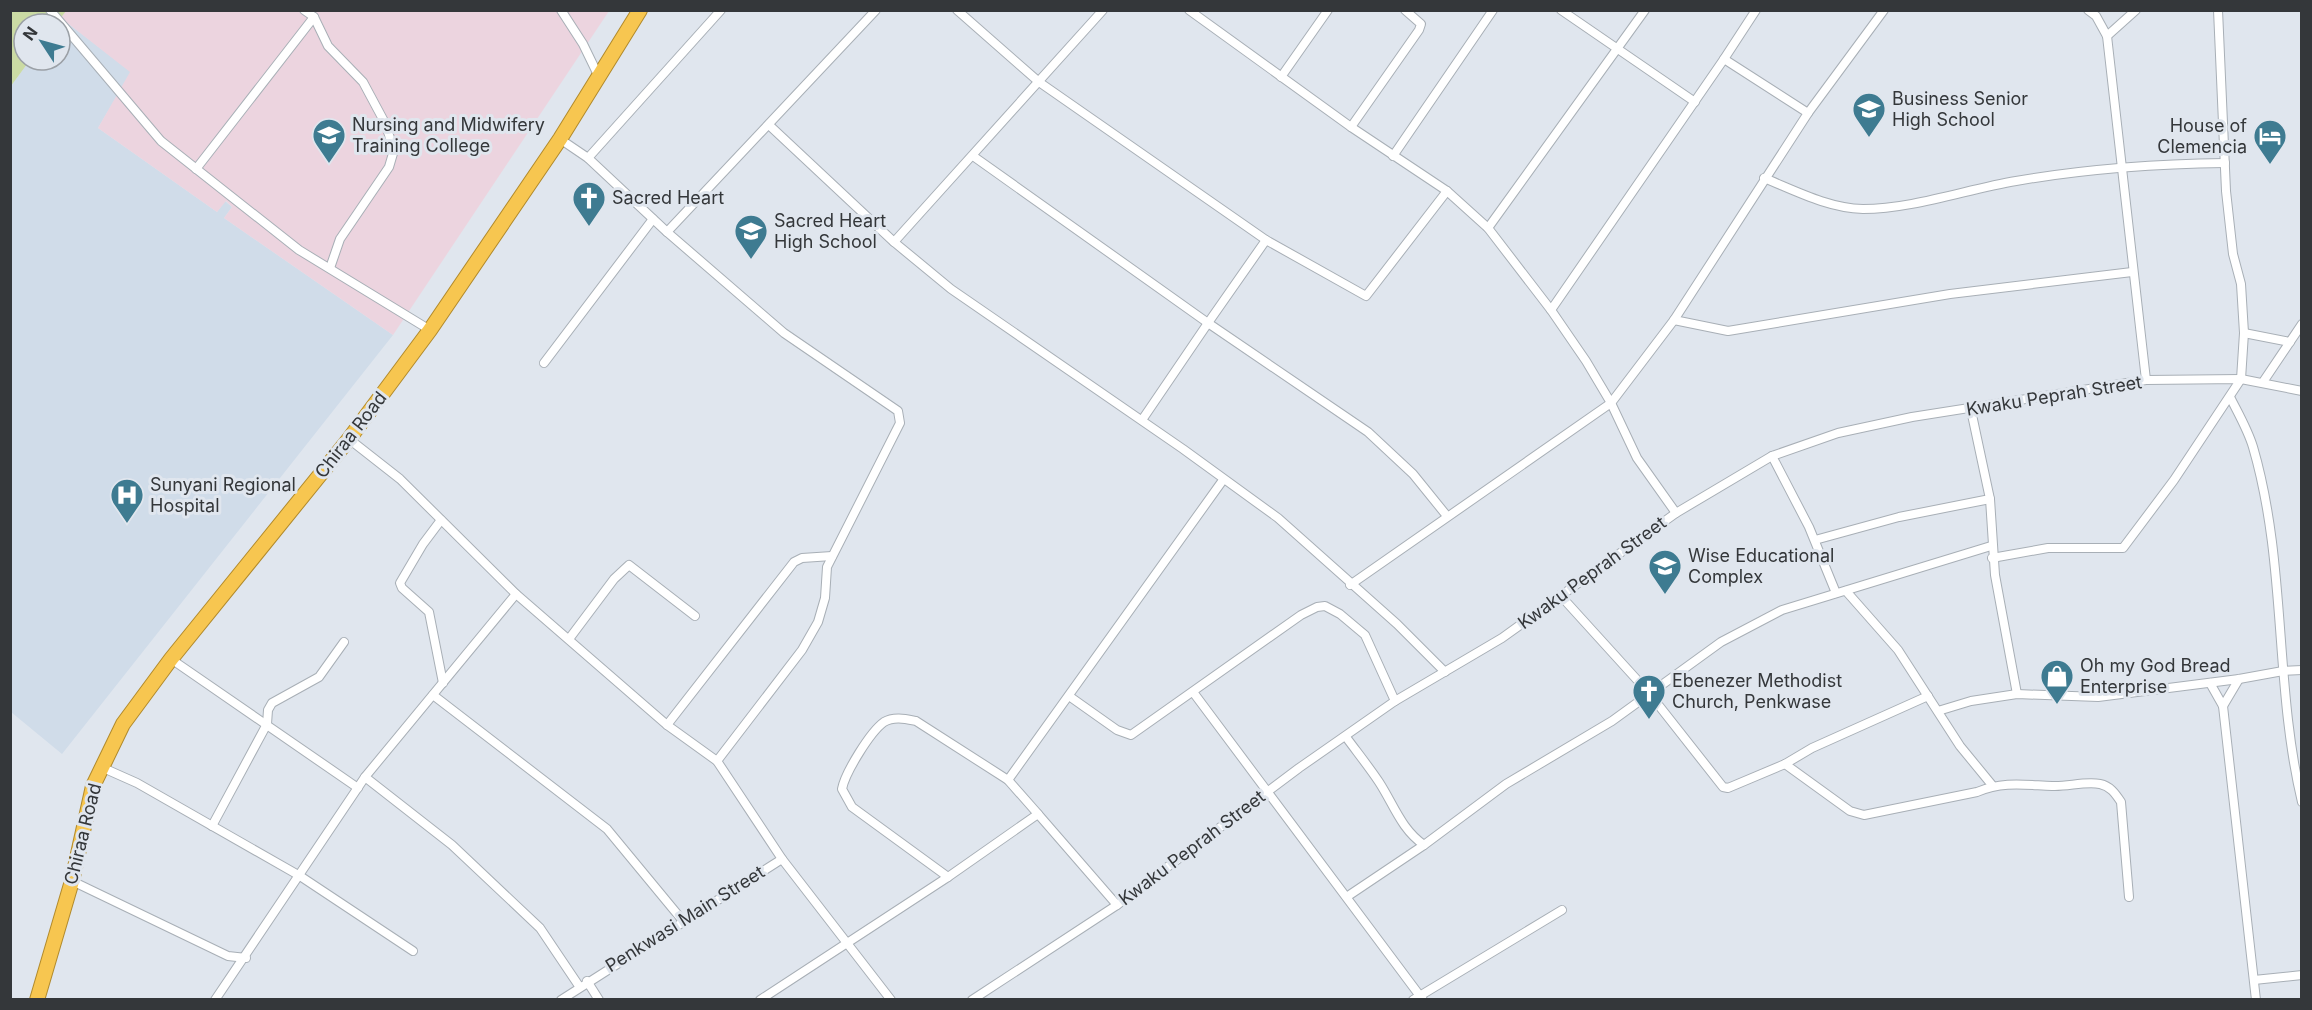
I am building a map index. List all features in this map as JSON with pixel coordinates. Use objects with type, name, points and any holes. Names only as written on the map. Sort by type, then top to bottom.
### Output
[{"type":"highway","name":"Chiraa Road","points":[[37,999],[72,881],[93,786],[123,724],[171,659],[349,439],[430,330],[560,139],[640,10]]},
{"type":"street","points":[[50,10],[151,132],[299,250],[430,330]]},
{"type":"street","points":[[304,10],[314,17],[328,46],[363,82],[385,123],[394,150],[389,167],[340,239],[330,268]]},
{"type":"street","points":[[561,10],[584,44],[599,77]]},
{"type":"street","points":[[588,158],[721,10]]},
{"type":"street","points":[[667,232],[876,10]]},
{"type":"street","points":[[957,10],[1039,82],[1266,240],[1366,296],[1447,191]]},
{"type":"street","points":[[894,242],[1103,10]]},
{"type":"street","points":[[1189,10],[1351,127],[1447,191],[1488,228],[1551,310],[1611,403],[1637,458],[1676,513]]},
{"type":"street","points":[[1281,77],[1328,10]]},
{"type":"street","points":[[1351,127],[1419,30],[1418,19],[1405,10]]},
{"type":"street","points":[[1393,156],[1493,10]]},
{"type":"street","points":[[1488,228],[1645,10]]},
{"type":"street","points":[[1551,310],[1756,10]]},
{"type":"street","points":[[1350,585],[1611,403],[1674,320],[1808,113],[1884,10]]},
{"type":"street","points":[[2088,10],[2096,16],[2107,36],[2146,380]]},
{"type":"street","points":[[2107,36],[2136,10]]},
{"type":"street","points":[[1992,558],[2048,549],[2123,548],[2145,522],[2241,379],[2244,333],[2241,284],[2233,254],[2227,202],[2218,10]]},
{"type":"street","points":[[1566,12],[1695,102]]},
{"type":"street","points":[[196,169],[314,17]]},
{"type":"street","points":[[1724,59],[1808,113]]},
{"type":"street","points":[[769,125],[894,242],[951,289],[1142,420],[1284,523],[1350,585],[1397,624],[1445,672]]},
{"type":"street","points":[[560,139],[588,158],[667,232],[784,333],[898,411],[901,416],[900,423],[827,567],[825,598],[818,622],[802,650],[717,761]]},
{"type":"street","points":[[973,156],[1208,323],[1368,432],[1413,474],[1447,516]]},
{"type":"street","points":[[1764,178],[1824,203],[1864,208],[1942,198],[2015,181],[2122,167],[2225,163]]},
{"type":"street","points":[[544,363],[653,219]]},
{"type":"street","points":[[1142,420],[1266,240]]},
{"type":"street","points":[[1674,320],[1728,332],[1950,294],[2132,272]]},
{"type":"street","points":[[2263,382],[2301,324]]},
{"type":"street","points":[[2244,333],[2290,342]]},
{"type":"street","name":"Kwaku Peprah Street","points":[[972,999],[1117,906],[1266,792],[1395,701],[1502,638],[1676,513],[1772,456],[1838,433],[1912,417],[1971,410],[2146,380],[2241,379],[2301,391]]},
{"type":"street","points":[[2230,397],[2253,446],[2268,508],[2289,730],[2301,802]]},
{"type":"street","points":[[1971,410],[1990,499],[1992,558],[2017,694]]},
{"type":"street","points":[[349,439],[400,479],[516,594],[667,725],[717,761],[782,859]]},
{"type":"street","points":[[1772,456],[1815,540],[1836,593]]},
{"type":"street","points":[[1008,780],[1224,480]]},
{"type":"street","points":[[1815,540],[1888,520],[1990,499]]},
{"type":"street","points":[[441,520],[423,544],[400,583],[402,588],[429,612],[443,683]]},
{"type":"street","points":[[1348,897],[1424,845],[1506,784],[1612,721],[1721,642],[1782,610],[1991,546]]},
{"type":"street","points":[[667,725],[794,562],[802,558],[832,556]]},
{"type":"street","points":[[569,639],[618,574],[629,565],[695,616]]},
{"type":"street","points":[[1846,591],[1898,650],[1960,746],[1992,785]]},
{"type":"street","points":[[215,999],[246,958],[365,777],[516,594]]},
{"type":"street","points":[[1560,595],[1649,693],[1723,787],[1728,788],[1785,764],[1812,748],[1928,696]]},
{"type":"street","points":[[1069,696],[1117,730],[1131,735],[1301,615],[1317,607],[1325,606],[1340,614],[1365,634],[1395,701]]},
{"type":"street","points":[[212,826],[267,724],[268,710],[272,703],[319,677],[344,642]]},
{"type":"street","points":[[171,659],[358,788]]},
{"type":"street","points":[[1938,711],[1971,701],[2017,694],[2098,697],[2239,680],[2283,670],[2301,670]]},
{"type":"street","points":[[2223,706],[2239,680]]},
{"type":"street","points":[[2210,683],[2223,706],[2256,999]]},
{"type":"street","points":[[1193,692],[1266,792],[1348,897],[1419,998],[1562,910]]},
{"type":"street","points":[[433,695],[607,829],[683,921]]},
{"type":"street","points":[[948,877],[852,807],[842,789],[843,781],[855,762],[885,722],[900,717],[916,720],[1008,780],[1117,906]]},
{"type":"street","points":[[1346,737],[1378,780],[1400,822],[1412,837],[1424,845]]},
{"type":"street","points":[[1785,764],[1850,811],[1864,815],[1977,792],[1992,785],[2025,783],[2052,786],[2098,783],[2112,789],[2121,802],[2129,897]]},
{"type":"street","points":[[101,767],[137,783],[300,876],[413,951]]},
{"type":"street","points":[[365,777],[453,845],[540,928],[579,986]]},
{"type":"street","points":[[760,999],[948,877],[1038,814]]},
{"type":"street","name":"Penkwasi Main Street","points":[[561,999],[782,859],[891,999]]},
{"type":"street","points":[[72,881],[228,956],[246,958]]},
{"type":"street","points":[[2254,980],[2301,975]]},
{"type":"street","points":[[587,981],[599,999]]},
{"type":"shaded area","name":"Nursing and Midwifery Training College","points":[[66,10],[609,11],[393,335],[224,218],[232,207],[226,201],[217,212],[98,128],[130,72],[72,27],[72,12],[65,12]]},
{"type":"shaded area","name":"Sunyani Regional Hospital","points":[[72,26],[131,72],[98,128],[217,212],[225,201],[232,207],[224,218],[393,335],[62,754],[11,712],[11,86],[21,72],[72,72]]},
{"type":"green space","points":[[11,11],[66,11],[12,12],[12,72],[21,72],[11,86]]},
{"type":"place","name":"Business Senior High School","points":[[1869,138]]},
{"type":"place","name":"Nursing and Midwifery Training College","points":[[329,164]]},
{"type":"place","name":"House of Clemencia","points":[[2270,165]]},
{"type":"place","name":"Sacred Heart","points":[[589,227]]},
{"type":"place","name":"Sacred Heart High School","points":[[751,260]]},
{"type":"place","name":"Sunyani Regional Hospital","points":[[127,524]]},
{"type":"place","name":"Wise Educational Complex","points":[[1665,595]]},
{"type":"place","name":"Oh my God Bread Enterprise","points":[[2057,705]]},
{"type":"place","name":"Ebenezer Methodist Church, Penkwase","points":[[1649,720]]}]
